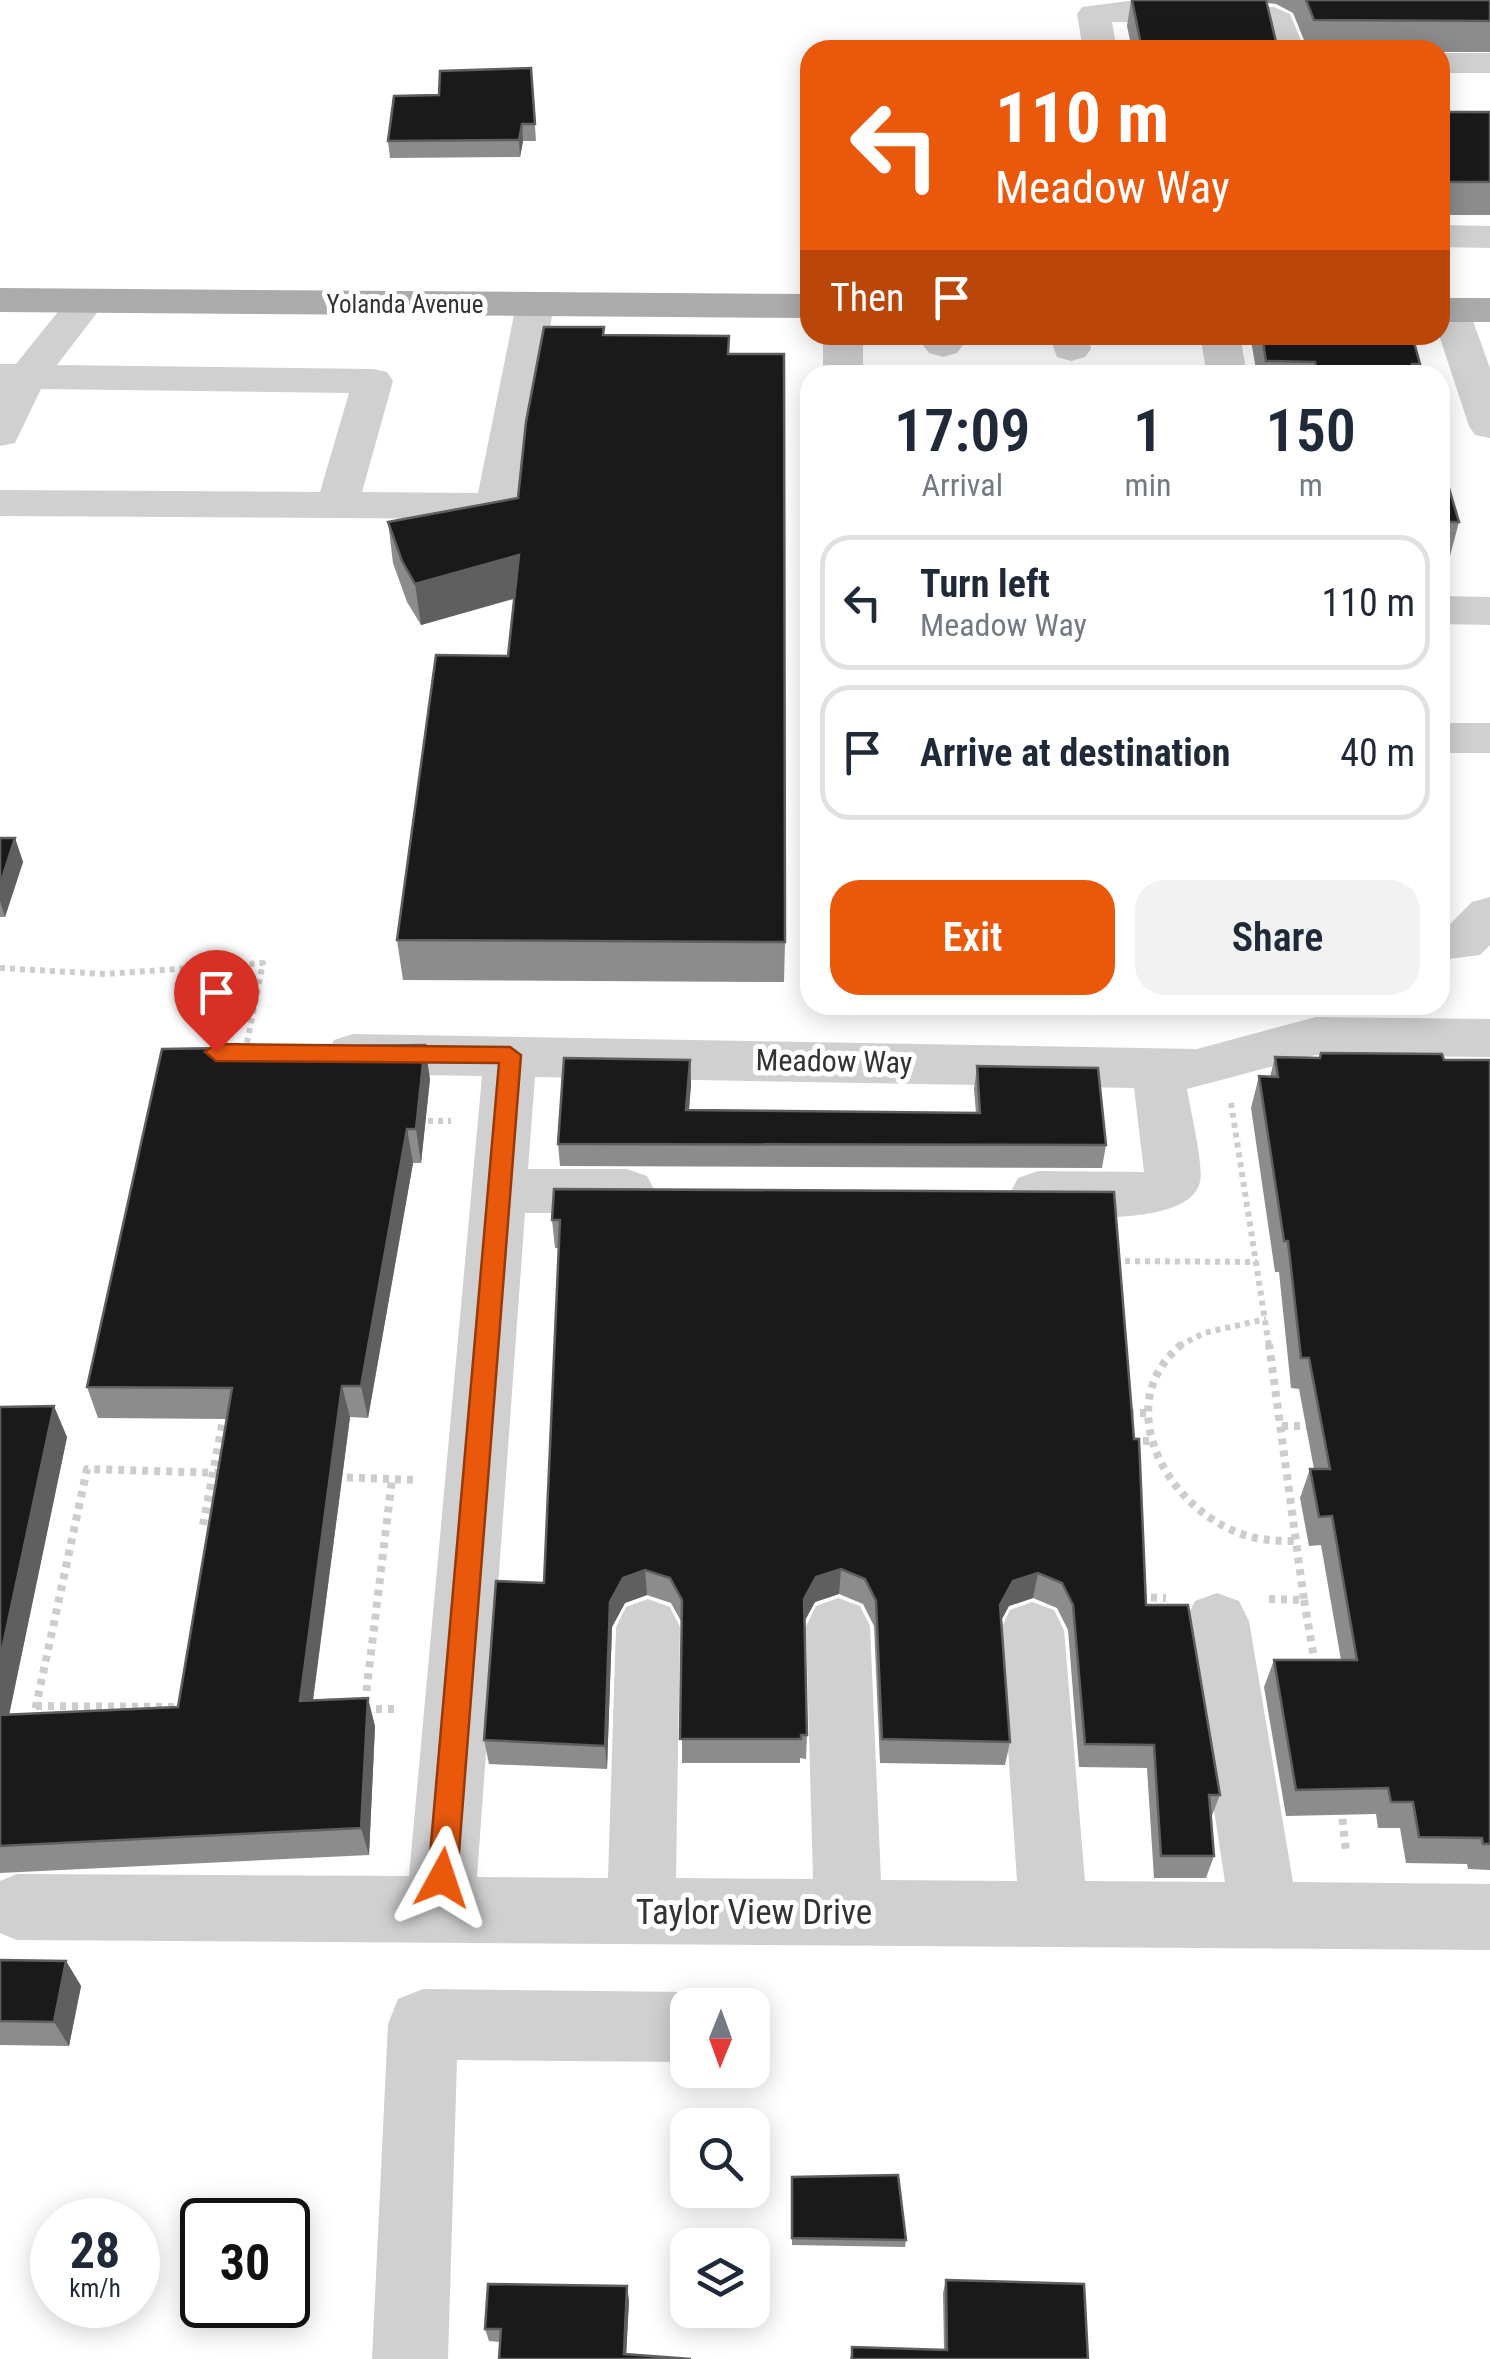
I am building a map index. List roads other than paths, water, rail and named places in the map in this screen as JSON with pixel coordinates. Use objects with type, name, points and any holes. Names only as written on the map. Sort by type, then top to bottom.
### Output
[{"type":"main road","name":"Yolanda Avenue","points":[[0,300],[800,306]]},
{"type":"main road","points":[[1450,310],[1490,310]]},
{"type":"street","points":[[1098,40],[1094,14],[1136,10],[1262,14],[1278,21],[1285,40]]},
{"type":"street","points":[[1450,63],[1490,63]]},
{"type":"street","points":[[1450,236],[1490,236]]},
{"type":"street","points":[[0,434],[13,376],[87,300]]},
{"type":"street","points":[[0,503],[497,506],[535,305]]},
{"type":"street","points":[[1450,323],[1490,426]]},
{"type":"street","points":[[13,376],[374,380],[338,506]]},
{"type":"street","points":[[1450,610],[1490,610]]},
{"type":"street","points":[[1450,738],[1490,738]]},
{"type":"street","points":[[1450,942],[1462,942],[1490,915]]},
{"type":"street","name":"Meadow Way","points":[[244,1054],[510,1055],[1160,1084],[1197,1069],[1316,1036],[1490,1038]]},
{"type":"street","points":[[440,1912],[510,1055]]},
{"type":"street","points":[[995,1193],[1153,1194],[1172,1181],[1160,1084]]},
{"type":"street","points":[[501,1191],[679,1192]]},
{"type":"street","points":[[1216,1606],[1259,1885]]},
{"type":"street","points":[[640,1912],[648,1626]]},
{"type":"street","points":[[838,1626],[848,1913]]},
{"type":"street","points":[[1032,1630],[1054,1914]]},
{"type":"street","name":"Taylor View Drive","points":[[17,1907],[1054,1914],[1259,1885],[1490,1917]]},
{"type":"street","points":[[410,2359],[423,2024],[670,2027]]}]
